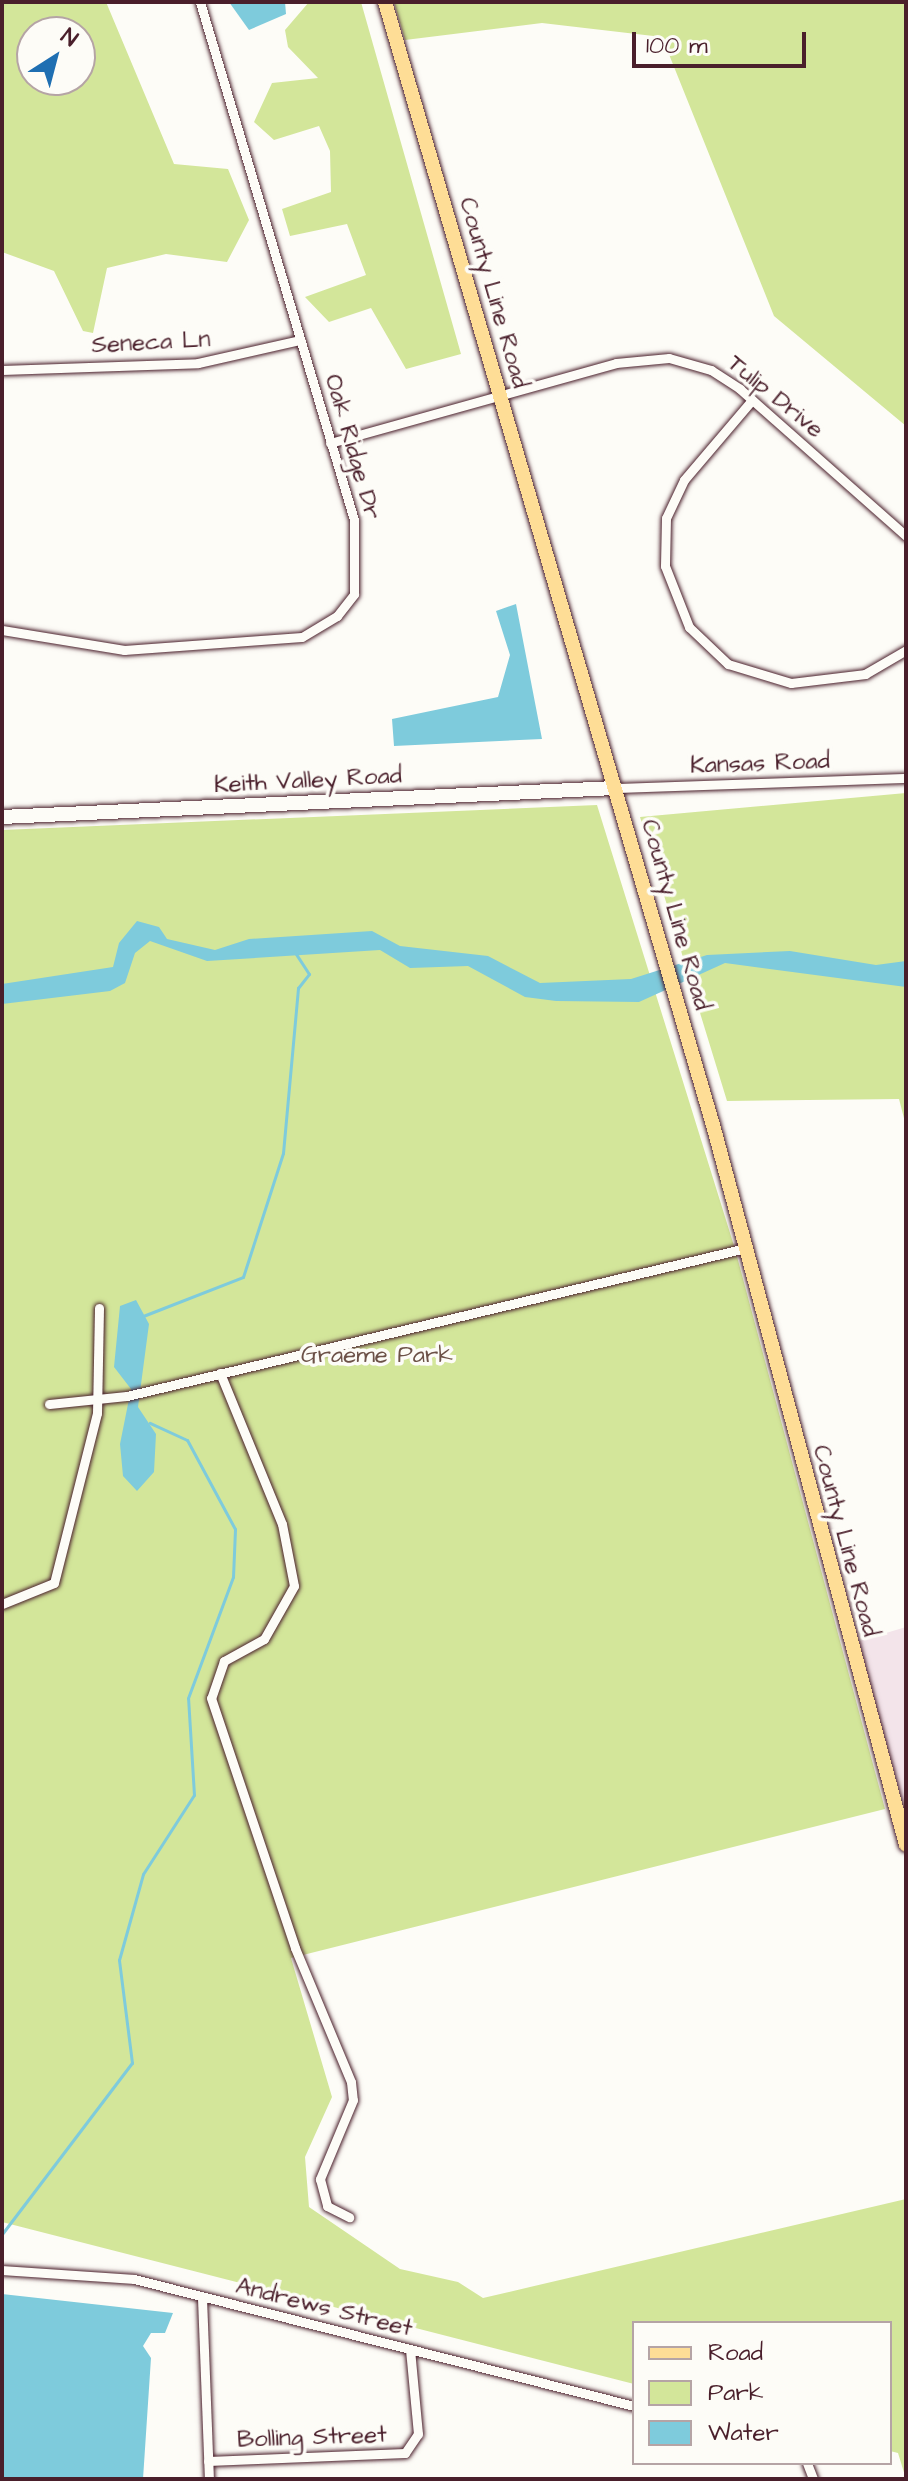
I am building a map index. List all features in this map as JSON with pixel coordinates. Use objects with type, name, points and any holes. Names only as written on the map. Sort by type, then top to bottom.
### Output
[{"type":"main road","name":"County Line Road","points":[[385,2],[674,990],[906,1845]]},
{"type":"street","name":"Oak Ridge Dr","points":[[2,630],[124,650],[302,637],[320,629],[354,594],[358,573],[354,520],[200,2]]},
{"type":"street","name":"Seneca Ln","points":[[2,370],[198,363],[300,340]]},
{"type":"street","name":"Tulip Drive","points":[[330,443],[655,357],[711,370],[752,400],[906,536]]},
{"type":"street","points":[[752,400],[699,459],[666,518],[665,566],[689,627],[728,664],[791,683],[865,674],[906,650]]},
{"type":"street","name":"Kansas Road","points":[[615,788],[906,778]]},
{"type":"street","name":"Keith Valley Road","points":[[2,817],[615,788]]},
{"type":"street","points":[[49,1404],[127,1396],[746,1248]]},
{"type":"street","points":[[2,1604],[54,1583],[96,1398],[99,1308]]},
{"type":"street","points":[[220,1373],[282,1524],[294,1586],[264,1639],[224,1661],[211,1698],[295,1948],[351,2082],[353,2100],[320,2179],[327,2206],[349,2217]]},
{"type":"street","name":"Andrews Street","points":[[2,2270],[89,2272],[632,2406]]},
{"type":"street","points":[[202,2298],[209,2479]]},
{"type":"street","name":"Bolling Street","points":[[208,2461],[405,2453],[418,2434],[410,2350]]},
{"type":"shaded area","points":[[906,1627],[906,1812],[856,1642]]},
{"type":"green space","points":[[2,2],[106,2],[174,164],[228,169],[249,220],[227,262],[166,254],[107,268],[93,333],[83,331],[54,271],[2,252]]},
{"type":"green space","points":[[309,2],[361,2],[461,354],[406,369],[371,308],[329,322],[305,297],[366,275],[347,224],[290,236],[282,209],[331,192],[330,151],[319,126],[274,140],[254,122],[272,83],[318,78],[288,47],[285,30]]},
{"type":"green space","points":[[394,2],[906,2],[906,426],[774,316],[662,37],[542,23],[405,40]]},
{"type":"green space","points":[[906,793],[906,1126],[899,1099],[727,1101],[640,817]]},
{"type":"green space","name":"Graeme Park","points":[[597,805],[735,1249],[885,1809],[291,1958],[332,2097],[305,2157],[309,2207],[400,2269],[458,2282],[483,2298],[906,2199],[906,2479],[898,2453],[892,2452],[892,2321],[632,2321],[632,2383],[2,2222],[2,830]]},
{"type":"water","points":[[229,2],[285,2],[286,14],[249,30]]},
{"type":"water","points":[[516,604],[542,739],[394,746],[392,719],[498,697],[510,655],[496,611]]},
{"type":"water","points":[[137,921],[159,927],[167,939],[215,950],[249,939],[372,931],[400,946],[488,956],[540,983],[631,979],[707,955],[790,951],[876,965],[906,961],[906,987],[725,963],[639,1002],[556,1001],[525,997],[468,966],[410,968],[380,950],[207,961],[150,941],[135,953],[125,983],[110,991],[2,1004],[2,984],[113,967],[119,943]]},
{"type":"water","points":[[136,1300],[149,1324],[138,1407],[156,1434],[154,1472],[137,1491],[123,1476],[120,1444],[131,1389],[114,1367],[120,1306]]},
{"type":"water","points":[[2,2294],[173,2313],[165,2333],[151,2333],[143,2346],[151,2358],[143,2479],[2,2479]]},
{"type":"waterway","points":[[143,1316],[243,1277],[283,1153],[298,988],[309,974],[294,951]]},
{"type":"waterway","points":[[2,2234],[132,2063],[119,1960],[143,1874],[194,1795],[188,1698],[233,1577],[235,1529],[187,1440],[150,1423]]}]
